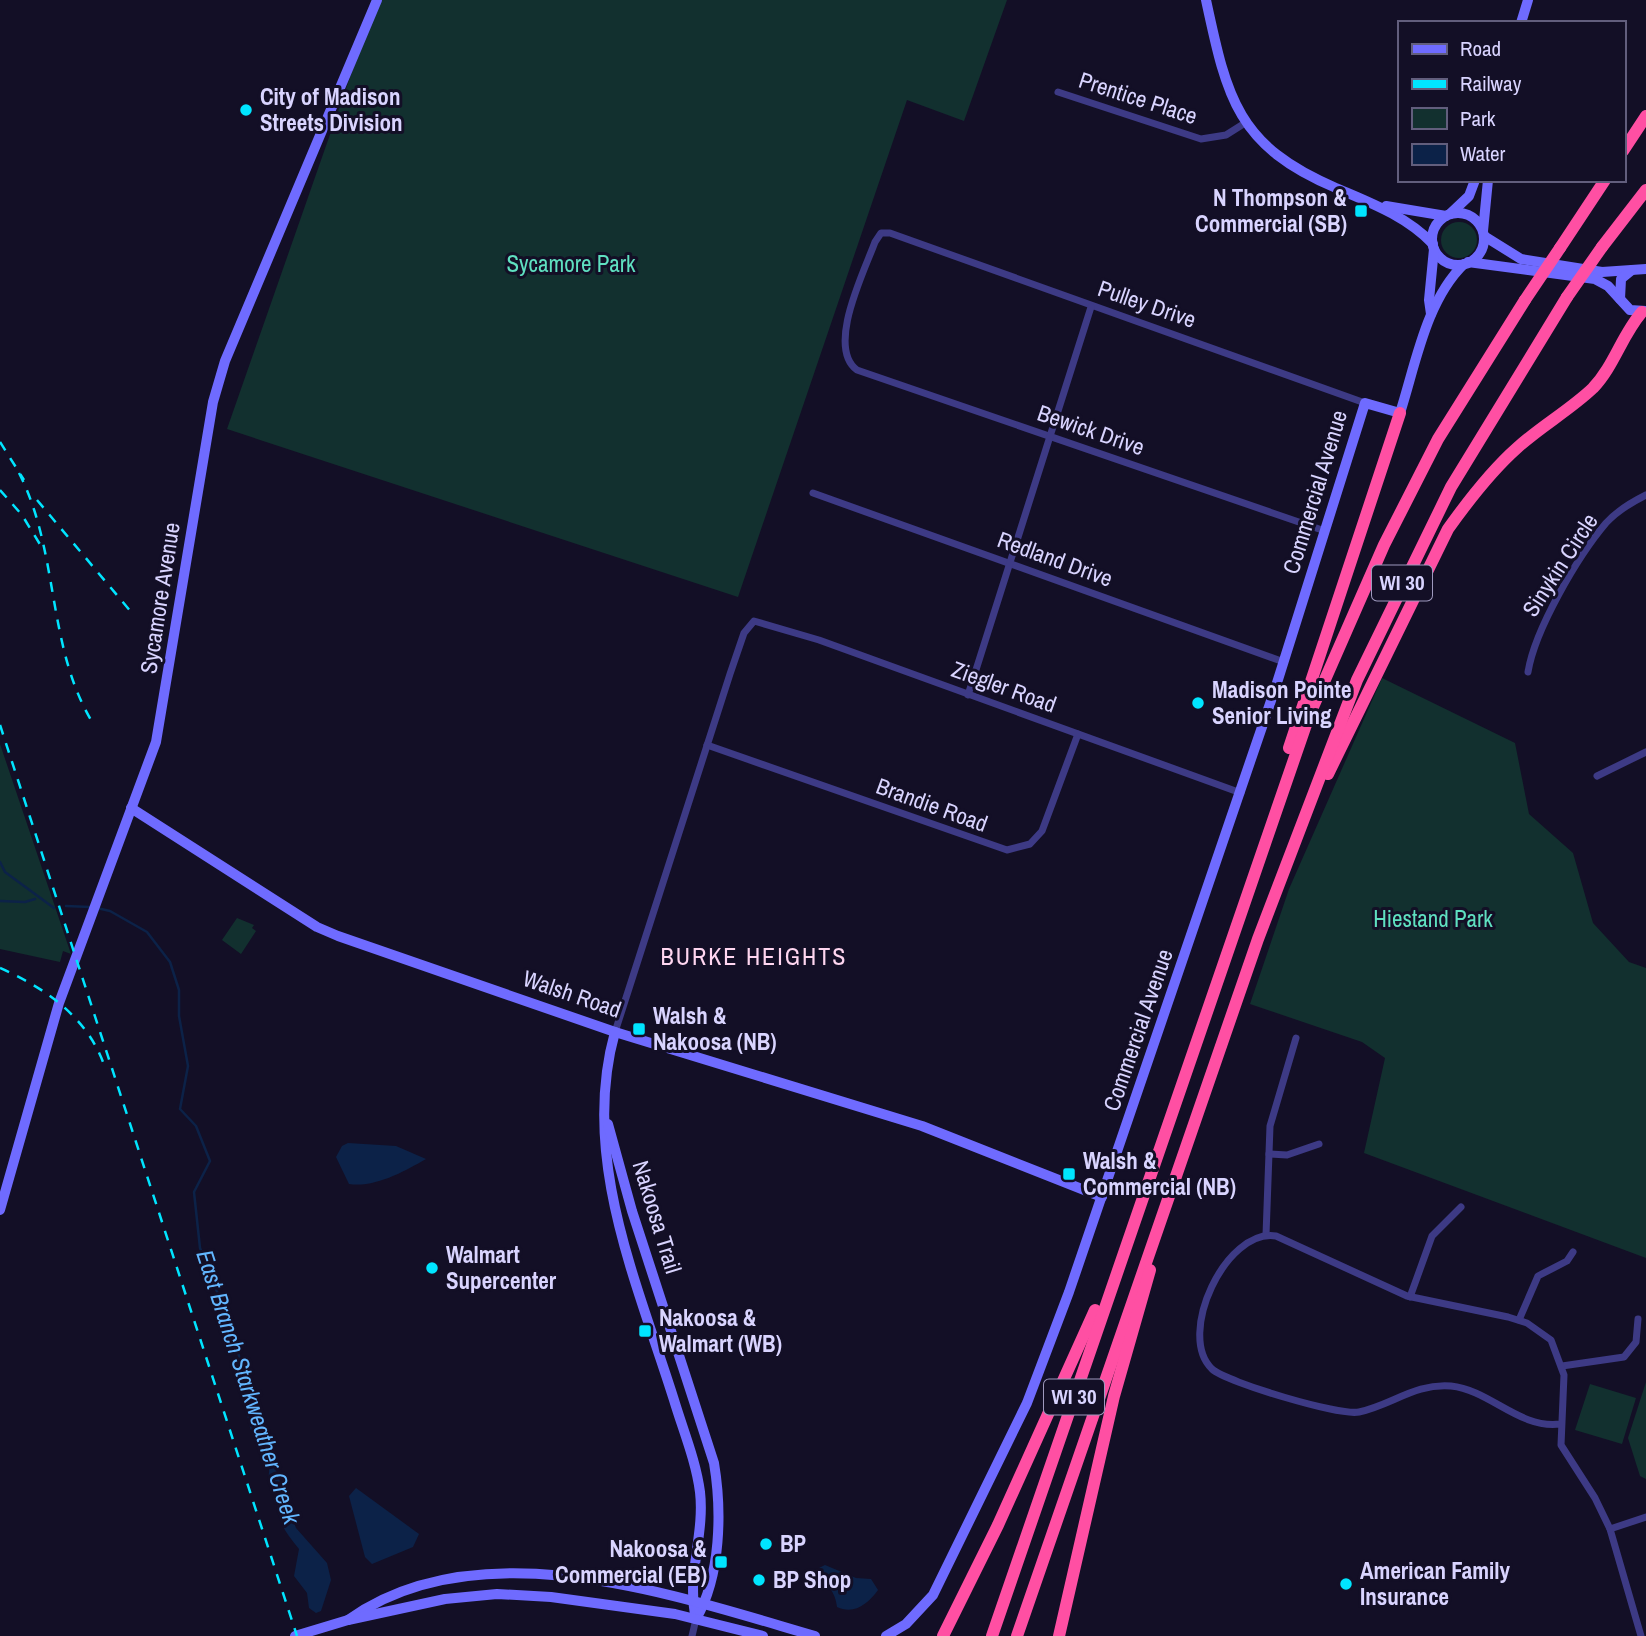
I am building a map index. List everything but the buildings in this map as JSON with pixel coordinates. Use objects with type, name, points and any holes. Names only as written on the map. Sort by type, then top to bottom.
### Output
[{"type":"highway","points":[[1625,148],[1646,116]]},
{"type":"highway","name":"WI 30","points":[[992,1636],[1309,716],[1384,545],[1438,439],[1525,300],[1604,182]]},
{"type":"highway","name":"WI 30","points":[[1017,1636],[1276,889],[1357,680],[1418,550],[1514,379],[1567,297],[1646,190]]},
{"type":"highway","points":[[1276,889],[1359,705],[1448,529],[1467,503],[1516,449],[1594,387],[1612,361],[1629,327],[1644,312]]},
{"type":"highway","points":[[1260,853],[1296,725],[1399,412]]},
{"type":"highway","points":[[943,1636],[1079,1350],[1156,1157]]},
{"type":"highway","points":[[1059,1636],[1114,1396],[1156,1250],[1168,1195]]},
{"type":"street","name":"Sycamore Avenue","points":[[0,1210],[59,1003],[156,742],[213,402],[225,361],[377,0]]},
{"type":"street","points":[[1206,0],[1232,101],[1245,123],[1272,150],[1310,176],[1376,204],[1415,226],[1447,262],[1595,279],[1608,286],[1630,310],[1644,312]]},
{"type":"street","points":[[1522,21],[1528,0]]},
{"type":"street","name":"Prentice Place","points":[[1058,92],[1201,138],[1226,135],[1245,123]]},
{"type":"street","points":[[1431,314],[1429,300],[1434,230],[1469,196],[1474,182]]},
{"type":"street","points":[[1399,412],[1431,314],[1447,282],[1481,251],[1488,182]]},
{"type":"street","points":[[1376,204],[1448,215],[1468,215],[1476,219],[1483,234],[1521,259],[1602,271],[1646,269]]},
{"type":"street","name":"Pulley Drive","points":[[846,360],[844,338],[851,310],[875,242],[881,233],[905,237],[1091,307],[1364,403],[1399,412]]},
{"type":"street","points":[[1621,301],[1618,286],[1621,279],[1632,270]]},
{"type":"street","points":[[968,695],[1091,307]]},
{"type":"street","name":"Bewick Drive","points":[[846,360],[857,370],[1325,531]]},
{"type":"street","name":"Commercial Avenue","points":[[886,1636],[906,1624],[933,1595],[1041,1369],[1241,793],[1364,403]]},
{"type":"street","name":"Redland Drive","points":[[813,493],[1283,662]]},
{"type":"street","name":"Sinykin Circle","points":[[1528,672],[1539,632],[1595,538],[1608,521],[1646,495]]},
{"type":"street","name":"Ziegler Road","points":[[754,621],[765,621],[1241,793]]},
{"type":"street","name":"Nakoosa Trail","points":[[696,1619],[692,1600],[700,1492],[613,1198],[603,1145],[606,1073],[615,1032],[707,745],[744,633],[754,621]]},
{"type":"street","name":"Brandie Road","points":[[707,745],[1007,850],[1030,844],[1042,831],[1078,734]]},
{"type":"street","points":[[1597,776],[1646,752]]},
{"type":"street","name":"Walsh Road","points":[[131,808],[317,927],[615,1032],[922,1126],[1102,1197]]},
{"type":"street","points":[[1266,1235],[1272,1114],[1296,1038]]},
{"type":"street","name":"Nakoosa Trail","points":[[606,1111],[626,1189],[714,1462],[718,1496],[717,1538],[706,1603],[696,1619],[692,1636]]},
{"type":"street","points":[[1269,1154],[1287,1155],[1319,1144]]},
{"type":"street","points":[[1410,1297],[1432,1236],[1461,1207]]},
{"type":"street","points":[[1560,1424],[1528,1420],[1457,1387],[1412,1390],[1354,1413],[1259,1391],[1229,1380],[1206,1361],[1199,1332],[1217,1275],[1247,1242],[1266,1235],[1292,1242],[1350,1272],[1410,1297],[1519,1320],[1547,1335],[1562,1366],[1560,1424],[1564,1454],[1595,1497],[1610,1529],[1641,1636]]},
{"type":"street","points":[[1519,1320],[1538,1276],[1567,1261],[1573,1252]]},
{"type":"street","points":[[1562,1366],[1620,1359],[1628,1354],[1636,1342],[1638,1319]]},
{"type":"street","points":[[1610,1529],[1646,1517]]},
{"type":"street","points":[[348,1620],[392,1595],[413,1588],[482,1575],[568,1579],[692,1600],[815,1636]]},
{"type":"street","points":[[295,1636],[348,1620],[445,1599],[497,1594],[551,1597],[696,1619],[763,1636]]},
{"type":"green space","name":"Sycamore Park","points":[[377,0],[1007,0],[964,121],[907,100],[738,597],[227,429]]},
{"type":"green space","points":[[1459,222],[1472,227],[1477,240],[1472,253],[1459,258],[1446,253],[1441,240],[1446,227]]},
{"type":"green space","name":"Hiestand Park","points":[[1382,678],[1515,743],[1529,814],[1573,853],[1593,923],[1629,962],[1646,968],[1646,1258],[1364,1153],[1385,1058],[1362,1042],[1250,1004],[1289,889]]},
{"type":"green space","points":[[0,744],[71,954],[63,951],[60,962],[0,949]]},
{"type":"green space","points":[[237,918],[254,925],[252,928],[256,931],[241,954],[222,940]]},
{"type":"green space","points":[[1646,1382],[1646,1479],[1640,1476],[1628,1438]]},
{"type":"green space","points":[[1590,1384],[1636,1398],[1622,1444],[1575,1430]]},
{"type":"water","points":[[348,1143],[396,1146],[426,1159],[379,1181],[349,1184],[336,1157],[342,1146]]},
{"type":"water","points":[[244,1403],[255,1409],[296,1528],[327,1563],[331,1580],[321,1611],[316,1613],[309,1608],[307,1593],[294,1576],[299,1549],[280,1519],[276,1494],[268,1480],[268,1462],[255,1442]]},
{"type":"water","points":[[356,1488],[419,1534],[413,1547],[372,1564],[365,1557],[349,1496]]},
{"type":"water","points":[[825,1565],[856,1578],[871,1579],[878,1590],[860,1607],[849,1610],[837,1607],[834,1595],[819,1568]]},
{"type":"waterway","points":[[0,862],[5,872],[54,908]]},
{"type":"waterway","points":[[0,901],[25,902],[35,899]]},
{"type":"waterway","name":"East Branch Starkweather Creek","points":[[66,906],[90,907]]},
{"type":"waterway","name":"East Branch Starkweather Creek","points":[[97,908],[110,911],[147,932],[170,962],[179,990],[179,1016],[188,1066],[180,1109],[196,1126],[210,1161],[194,1192],[200,1248],[230,1325],[255,1411]]},
{"type":"waterway","name":"East Branch Starkweather Creek","points":[[258,1420],[266,1444]]},
{"type":"railway","points":[[0,442],[24,480]]},
{"type":"railway","points":[[19,473],[41,535],[68,664],[94,725]]},
{"type":"railway","points":[[0,490],[22,515],[41,546]]},
{"type":"railway","points":[[37,500],[132,613]]},
{"type":"railway","points":[[0,725],[297,1636]]},
{"type":"railway","points":[[0,968],[32,984],[61,1004],[85,1030],[103,1062]]},
{"type":"place","name":"City of Madison Streets Division","points":[[246,110]]},
{"type":"place","name":"N Thompson & Commercial (SB)","points":[[1361,211]]},
{"type":"place","name":"Madison Pointe Senior Living","points":[[1198,703]]},
{"type":"place","name":"Walsh & Nakoosa (NB)","points":[[639,1029]]},
{"type":"place","name":"Walsh & Commercial (NB)","points":[[1069,1174]]},
{"type":"place","name":"Walmart Supercenter","points":[[432,1268]]},
{"type":"place","name":"Nakoosa & Walmart (WB)","points":[[645,1331]]},
{"type":"place","name":"BP","points":[[766,1544]]},
{"type":"place","name":"Nakoosa & Commercial (EB)","points":[[721,1562]]},
{"type":"place","name":"BP Shop","points":[[759,1580]]},
{"type":"place","name":"American Family Insurance","points":[[1346,1584]]},
{"type":"district","name":"BURKE HEIGHTS","points":[[754,957]]}]
